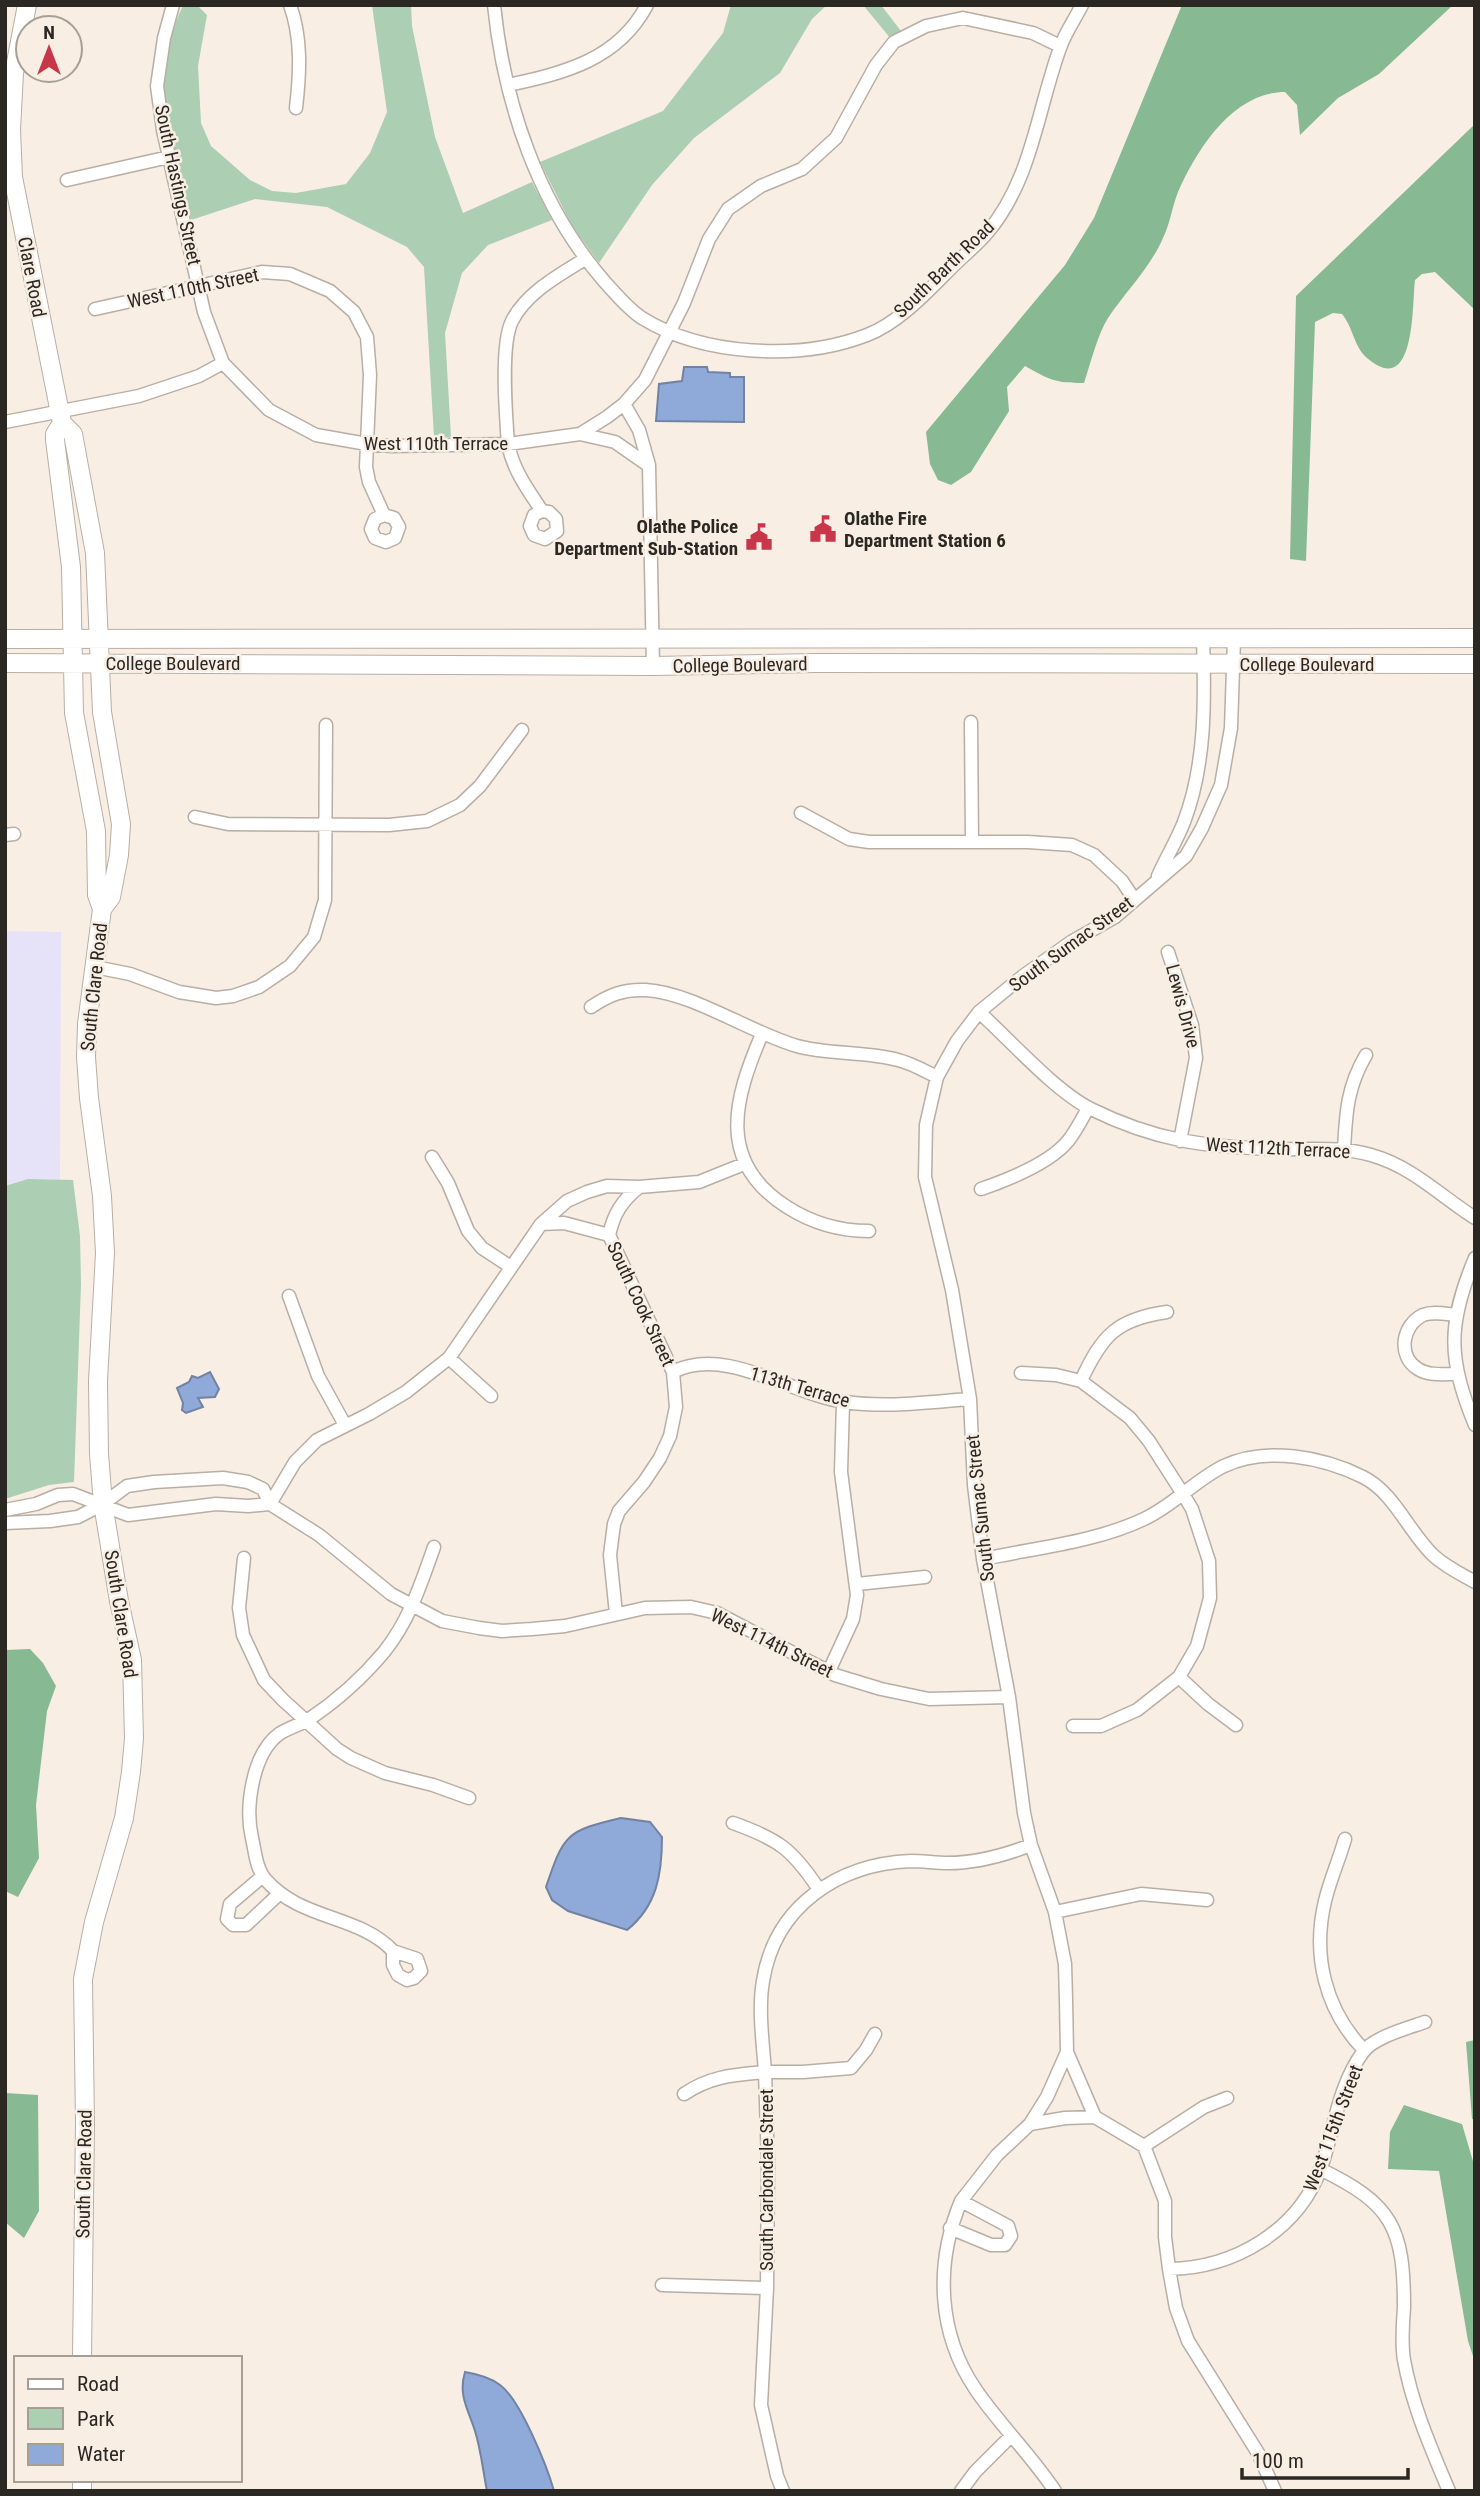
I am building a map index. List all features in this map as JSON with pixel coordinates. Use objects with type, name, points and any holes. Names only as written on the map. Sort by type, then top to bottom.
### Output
[{"type":"street","name":"Clare Road","points":[[27,5],[14,73],[11,130],[13,177],[61,416],[73,434],[95,553],[100,640]]},
{"type":"street","name":"South Hastings Street","points":[[173,5],[164,38],[158,86],[169,158],[204,312],[223,363]]},
{"type":"street","points":[[290,5],[301,67],[296,108]]},
{"type":"street","name":"South Barth Road","points":[[494,5],[508,85],[521,132],[555,210],[585,259],[640,317],[669,331],[730,349],[776,350],[822,348],[869,335],[908,310],[987,234],[1012,197],[1030,154],[1060,46],[1082,5]]},
{"type":"street","points":[[508,85],[565,71],[600,56],[630,30],[647,5]]},
{"type":"street","name":"West 110th Terrace","points":[[223,363],[243,387],[269,410],[316,435],[367,444],[508,444],[580,433],[624,404],[645,380],[684,303],[709,240],[728,209],[761,186],[802,169],[836,138],[876,65],[894,42],[926,26],[963,18],[1033,33],[1060,46]]},
{"type":"street","points":[[68,180],[169,158]]},
{"type":"street","points":[[542,511],[519,477],[508,444],[506,354],[511,323],[529,298],[585,259]]},
{"type":"street","name":"West 110th Street","points":[[95,309],[262,272],[290,274],[330,291],[354,312],[367,337],[370,375],[366,467],[369,482],[384,515]]},
{"type":"street","points":[[5,422],[61,416],[139,396],[199,376],[223,363]]},
{"type":"street","points":[[624,404],[639,430],[649,465],[653,666]]},
{"type":"street","name":"Clare Road","points":[[61,416],[55,440],[71,567],[72,640]]},
{"type":"street","points":[[580,433],[615,442],[649,465]]},
{"type":"street","name":"College Boulevard","points":[[5,639],[1475,638]]},
{"type":"street","name":"South Sumac Street","points":[[1157,879],[1184,823],[1195,784],[1202,743],[1203,639]]},
{"type":"street","name":"South Sumac Street","points":[[1055,2491],[975,2388],[956,2353],[943,2302],[944,2259],[950,2228],[961,2201],[997,2155],[1030,2124],[1047,2097],[1067,2052],[1065,1964],[1055,1912],[1031,1845],[1024,1812],[1009,1697],[983,1559],[974,1485],[970,1399],[952,1290],[925,1177],[926,1125],[937,1077],[957,1041],[979,1012],[1071,942],[1115,917],[1186,856],[1221,785],[1231,728],[1234,639]]},
{"type":"street","name":"South Clare Road","points":[[72,640],[74,713],[96,831],[97,895],[102,909],[87,1024],[86,1057],[102,1196],[105,1253],[98,1381],[99,1454],[103,1504],[132,1660],[134,1738],[124,1818],[94,1922],[83,1979],[85,2124],[82,2356]]},
{"type":"street","name":"South Clare Road","points":[[100,640],[106,738],[121,824],[119,855],[111,897],[102,909]]},
{"type":"street","name":"College Boulevard","points":[[5,663],[653,666],[815,663],[1475,664]]},
{"type":"street","points":[[971,722],[972,842]]},
{"type":"street","points":[[94,967],[130,974],[195,996],[216,998],[233,996],[259,987],[296,960],[314,937],[325,900],[326,725]]},
{"type":"street","points":[[195,817],[228,824],[409,824],[427,821],[460,805],[480,786],[522,730]]},
{"type":"street","points":[[801,813],[849,839],[869,842],[1028,842],[1072,845],[1094,855],[1122,881],[1134,899]]},
{"type":"street","name":"Lewis Drive","points":[[1168,952],[1192,1025],[1196,1058],[1180,1142]]},
{"type":"street","points":[[590,1007],[610,994],[625,990],[648,990],[690,1002],[762,1034],[798,1046],[901,1060],[937,1077]]},
{"type":"street","name":"West 112th Terrace","points":[[979,1012],[1054,1082],[1088,1108],[1133,1128],[1180,1142],[1219,1148],[1344,1149],[1380,1158],[1416,1174],[1475,1218]]},
{"type":"street","points":[[762,1034],[740,1091],[738,1119],[744,1164],[768,1192],[805,1218],[846,1231],[869,1231]]},
{"type":"street","points":[[1344,1149],[1348,1099],[1355,1074],[1366,1055]]},
{"type":"street","points":[[981,1188],[1001,1182],[1047,1159],[1067,1143],[1088,1108]]},
{"type":"street","points":[[432,1157],[448,1183],[468,1231],[482,1248],[511,1267]]},
{"type":"street","points":[[5,1510],[66,1494],[103,1504],[128,1515],[216,1504],[270,1504],[301,1454],[317,1440],[406,1392],[449,1358],[541,1224],[567,1202],[607,1186],[639,1187],[699,1182],[744,1164]]},
{"type":"street","points":[[609,1235],[613,1218],[623,1201],[639,1187]]},
{"type":"street","name":"South Cook Street","points":[[541,1224],[564,1223],[609,1235],[673,1372],[676,1407],[670,1436],[660,1458],[619,1511],[614,1524],[610,1555],[616,1614]]},
{"type":"street","points":[[1475,1258],[1456,1315],[1454,1347],[1456,1374],[1475,1425]]},
{"type":"street","points":[[289,1296],[318,1376],[345,1425]]},
{"type":"street","points":[[1081,1381],[1102,1343],[1120,1325],[1143,1315],[1167,1312]]},
{"type":"street","points":[[1456,1315],[1426,1314],[1414,1321],[1404,1340],[1405,1352],[1412,1364],[1420,1370],[1430,1374],[1456,1374]]},
{"type":"street","points":[[449,1358],[491,1396]]},
{"type":"street","name":"113th Terrace","points":[[673,1372],[701,1364],[729,1367],[843,1402],[891,1404],[970,1399]]},
{"type":"street","points":[[1021,1373],[1056,1375],[1081,1381],[1130,1418],[1149,1441],[1192,1509],[1209,1561],[1210,1598],[1197,1646],[1179,1677],[1137,1710],[1101,1726],[1073,1726]]},
{"type":"street","points":[[829,1671],[853,1619],[857,1584],[841,1472],[843,1402]]},
{"type":"street","points":[[983,1559],[1111,1532],[1144,1519],[1223,1466],[1258,1456],[1285,1455],[1347,1470],[1365,1478],[1380,1489],[1433,1555],[1475,1582]]},
{"type":"street","name":"West 114th Street","points":[[103,1504],[127,1486],[212,1477],[235,1479],[263,1489],[270,1504],[319,1535],[391,1594],[442,1620],[479,1629],[502,1630],[565,1626],[645,1608],[691,1607],[717,1613],[829,1671],[881,1689],[929,1699],[1009,1697]]},
{"type":"street","points":[[5,1523],[21,1524],[78,1517],[103,1504]]},
{"type":"street","points":[[393,1951],[383,1940],[368,1931],[304,1909],[280,1893],[263,1876],[249,1827],[253,1778],[265,1752],[279,1734],[307,1720],[374,1664],[392,1642],[414,1606],[434,1547]]},
{"type":"street","points":[[243,1559],[239,1608],[243,1635],[264,1680],[337,1749],[364,1764],[469,1798]]},
{"type":"street","points":[[857,1584],[925,1577]]},
{"type":"street","points":[[1179,1677],[1236,1725]]},
{"type":"street","points":[[733,1823],[784,1846],[818,1888]]},
{"type":"street","points":[[1345,1839],[1325,1899],[1319,1931],[1321,1965],[1330,1999],[1344,2027],[1364,2050]]},
{"type":"street","name":"South Carbondale Street","points":[[783,2491],[761,2405],[767,2288],[768,2163],[762,1983],[769,1958],[781,1933],[802,1904],[818,1888],[849,1872],[885,1864],[978,1861],[1031,1845]]},
{"type":"street","points":[[263,1876],[230,1904],[227,1919],[233,1925],[246,1925],[280,1893]]},
{"type":"street","points":[[1055,1912],[1141,1894],[1207,1900]]},
{"type":"street","name":"West 115th Street","points":[[1169,2269],[1211,2264],[1241,2252],[1269,2238],[1290,2219],[1309,2194],[1320,2169],[1343,2091],[1364,2050],[1384,2038],[1425,2022]]},
{"type":"street","name":"South Carbondale Street","points":[[684,2094],[702,2082],[734,2075],[851,2067],[866,2050],[875,2034]]},
{"type":"street","points":[[1067,2052],[1096,2117]]},
{"type":"street","points":[[1144,2146],[1204,2107],[1227,2098]]},
{"type":"street","points":[[1030,2124],[1065,2118],[1096,2117],[1144,2146],[1165,2201],[1165,2237],[1169,2269],[1176,2308],[1188,2341],[1258,2453],[1275,2491]]},
{"type":"street","points":[[1320,2169],[1352,2184],[1375,2201],[1396,2232],[1404,2268],[1403,2356],[1410,2392],[1449,2491]]},
{"type":"street","points":[[950,2228],[992,2245],[1005,2245],[1011,2236],[1008,2226],[961,2201]]},
{"type":"street","name":"South Carbondale Street","points":[[662,2285],[767,2288]]},
{"type":"street","points":[[961,2491],[975,2472],[1012,2436]]},
{"type":"shaded area","points":[[5,931],[61,932],[60,1180],[28,1179],[5,1186]]},
{"type":"green space","points":[[183,5],[197,5],[207,15],[198,66],[201,123],[211,146],[250,180],[272,191],[296,193],[346,184],[370,153],[387,112],[372,5],[411,5],[412,26],[435,137],[463,213],[532,182],[552,220],[488,245],[462,273],[445,333],[451,437],[434,437],[424,267],[407,247],[327,207],[255,199],[191,220],[171,138],[163,74],[167,49]]},
{"type":"green space","points":[[731,5],[827,5],[812,19],[780,73],[694,138],[652,185],[599,263],[572,226],[540,162],[663,111],[723,33]]},
{"type":"green space","points":[[863,5],[881,5],[901,31],[891,39]]},
{"type":"green space","points":[[1182,5],[1453,5],[1379,74],[1338,98],[1300,135],[1297,105],[1285,92],[1266,95],[1233,112],[1206,141],[1195,158],[1178,192],[1158,249],[1104,325],[1084,383],[1053,380],[1025,366],[1007,387],[1009,411],[971,472],[951,485],[938,480],[930,464],[926,432],[1065,265],[1094,218]]},
{"type":"green space","points":[[1475,124],[1475,310],[1435,272],[1422,274],[1415,280],[1411,326],[1403,358],[1395,367],[1383,368],[1367,358],[1359,348],[1342,314],[1333,313],[1315,322],[1306,561],[1290,559],[1296,296]]},
{"type":"green space","points":[[28,1179],[73,1180],[80,1236],[81,1284],[74,1482],[49,1485],[5,1499],[5,1186]]},
{"type":"green space","points":[[30,1649],[43,1663],[56,1686],[47,1711],[36,1805],[39,1858],[18,1897],[5,1891],[5,1650]]},
{"type":"green space","points":[[1475,2040],[1475,2120],[1472,2119],[1466,2042]]},
{"type":"green space","points":[[5,2093],[38,2095],[39,2211],[24,2238],[5,2222]]},
{"type":"green space","points":[[1404,2105],[1462,2124],[1475,2168],[1475,2362],[1468,2341],[1439,2171],[1388,2169],[1390,2132]]},
{"type":"water","points":[[684,367],[707,367],[708,372],[744,377],[744,422],[656,421],[659,384],[682,381]]},
{"type":"water","points":[[210,1372],[219,1389],[215,1397],[198,1398],[203,1407],[186,1413],[182,1410],[183,1403],[177,1388],[189,1382],[192,1376],[198,1378]]},
{"type":"water","points":[[621,1818],[650,1822],[662,1837],[661,1864],[656,1888],[645,1911],[627,1930],[568,1911],[552,1900],[546,1887],[563,1845],[570,1838],[589,1827]]},
{"type":"water","points":[[465,2372],[492,2380],[508,2393],[532,2434],[554,2491],[487,2491],[477,2438],[463,2395]]},
{"type":"place","name":"Olathe Fire Department Station 6","points":[[823,529]]},
{"type":"place","name":"Olathe Police Department Sub-Station","points":[[759,537]]}]
